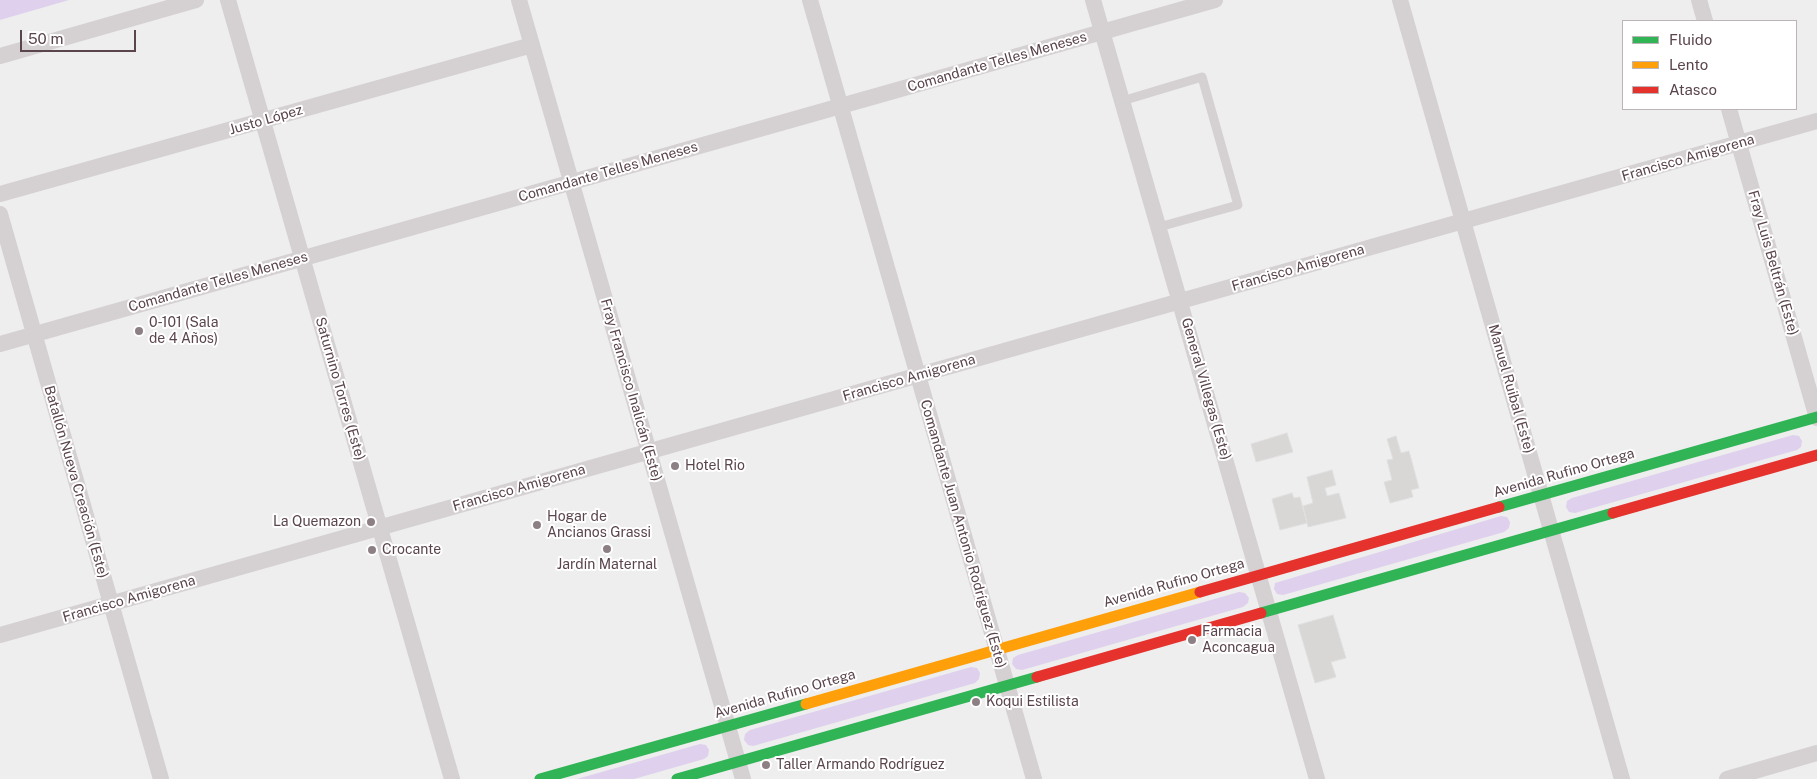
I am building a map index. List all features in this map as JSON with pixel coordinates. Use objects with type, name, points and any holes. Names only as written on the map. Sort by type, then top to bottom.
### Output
[{"type":"main road","name":"Avenida Rufino Ortega","points":[[540,779],[1817,417]]},
{"type":"main road","points":[[677,779],[1817,455]]},
{"type":"street","points":[[0,56],[196,0]]},
{"type":"street","name":"Saturnino Torres (Este)","points":[[228,0],[452,779]]},
{"type":"street","name":"Fray Francisco Inalicán (Este)","points":[[519,0],[743,779]]},
{"type":"street","name":"Comandante Juan Antonio Rodríguez (Este)","points":[[810,0],[1034,779]]},
{"type":"street","name":"General Villegas (Este)","points":[[1093,0],[1270,610],[1317,779]]},
{"type":"street","name":"Comandante Telles Meneses","points":[[0,344],[1215,0]]},
{"type":"street","name":"Manuel Ruibal (Este)","points":[[1400,0],[1622,779]]},
{"type":"street","points":[[1699,0],[1705,20]]},
{"type":"street","name":"Justo López","points":[[0,194],[532,45]]},
{"type":"street","name":"Fray Luis Beltrán (Este)","points":[[1730,110],[1817,417]]},
{"type":"street","name":"Francisco Amigorena","points":[[0,635],[1817,121]]},
{"type":"street","name":"Batallón Nueva Creación (Este)","points":[[0,214],[161,779]]},
{"type":"street","points":[[1727,779],[1817,753]]},
{"type":"lane","points":[[1122,101],[1202,77],[1238,205],[1159,226]]},
{"type":"shaded area","points":[[0,0],[69,0],[0,20]]},
{"type":"shaded area","points":[[1793,435],[1799,436],[1802,441],[1801,447],[1797,450],[1575,513],[1569,512],[1566,507],[1567,501],[1572,498]]},
{"type":"shaded area","points":[[1501,516],[1507,517],[1510,522],[1509,528],[1504,532],[1283,595],[1277,594],[1274,589],[1275,583]]},
{"type":"shaded area","points":[[1239,592],[1245,593],[1249,598],[1248,603],[1243,607],[1022,670],[1016,669],[1012,664],[1013,658],[1018,655]]},
{"type":"shaded area","points":[[971,667],[977,668],[980,673],[979,679],[975,683],[753,746],[748,745],[744,740],[745,734],[750,730]]},
{"type":"shaded area","points":[[700,744],[706,745],[709,750],[708,756],[704,759],[634,779],[577,779]]},
{"type":"building","points":[[1287,433],[1293,452],[1256,462],[1251,444]]},
{"type":"building","points":[[1396,436],[1401,453],[1409,451],[1419,488],[1411,490],[1413,497],[1390,503],[1384,482],[1392,480],[1387,460],[1393,459],[1387,439]]},
{"type":"building","points":[[1332,470],[1336,485],[1325,488],[1327,496],[1339,493],[1346,518],[1308,527],[1303,506],[1313,503],[1307,477]]},
{"type":"building","points":[[1292,493],[1294,498],[1300,497],[1307,523],[1280,530],[1272,499]]},
{"type":"building","points":[[1333,615],[1346,658],[1331,662],[1336,677],[1315,683],[1298,625]]},
{"type":"traffic: fast","points":[[1499,507],[1817,417]]},
{"type":"traffic: fast","points":[[1261,613],[1613,513]]},
{"type":"traffic: fast","points":[[677,779],[1037,677]]},
{"type":"traffic: fast","points":[[540,779],[806,704]]},
{"type":"traffic: slow","points":[[806,704],[1200,592]]},
{"type":"traffic: jam","points":[[1613,513],[1817,455]]},
{"type":"traffic: jam","points":[[1200,592],[1499,507]]},
{"type":"traffic: jam","points":[[1037,677],[1261,613]]},
{"type":"place","name":"0-101 (Sala de 4 Años)","points":[[139,331]]},
{"type":"place","name":"Hotel Rio","points":[[675,466]]},
{"type":"place","name":"La Quemazon","points":[[371,522]]},
{"type":"place","name":"Hogar de Ancianos Grassi","points":[[537,525]]},
{"type":"place","name":"Jardín Maternal","points":[[607,549]]},
{"type":"place","name":"Crocante","points":[[372,550]]},
{"type":"place","name":"Farmacia Aconcagua","points":[[1192,640]]},
{"type":"place","name":"Koqui Estilista","points":[[976,702]]},
{"type":"place","name":"Taller Armando Rodríguez","points":[[766,765]]}]
